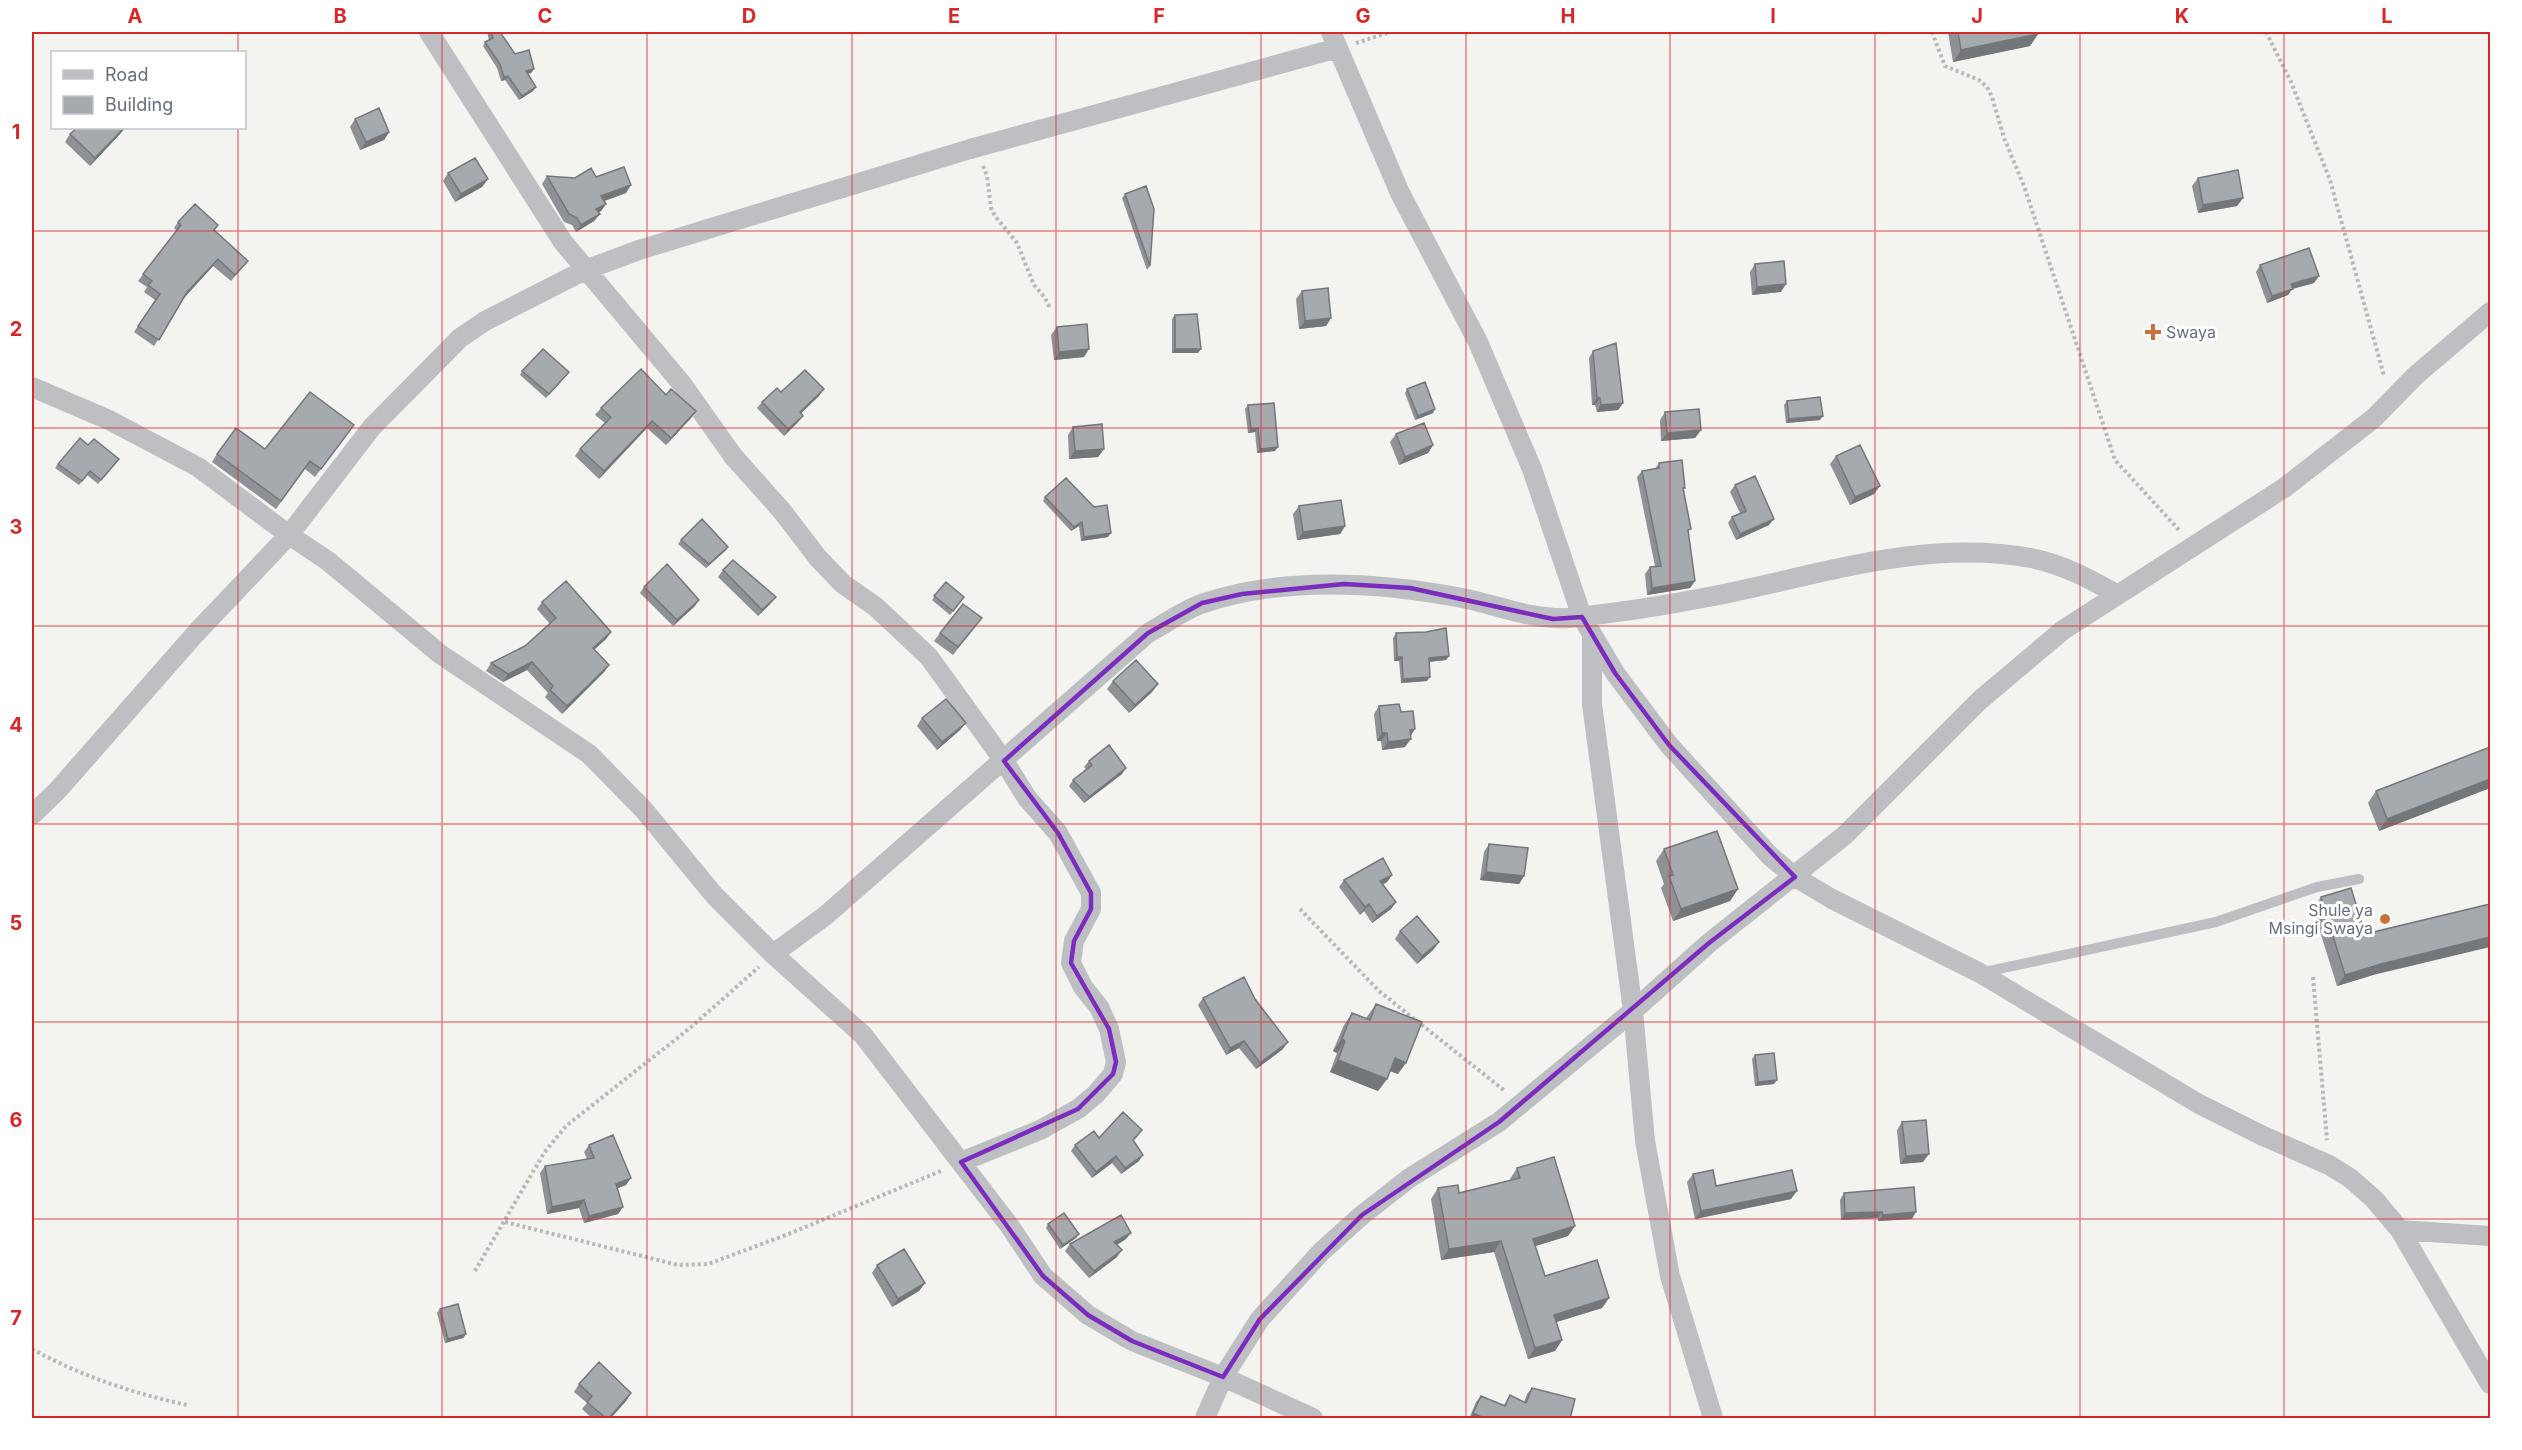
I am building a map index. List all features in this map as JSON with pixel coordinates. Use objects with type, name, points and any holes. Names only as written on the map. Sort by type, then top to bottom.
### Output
[{"type":"street","points":[[429,32],[538,205],[585,270],[625,313],[682,384],[733,456],[782,511],[818,558],[843,584],[876,607],[929,657],[1004,761],[1027,798],[1058,833],[1091,893],[1091,909],[1074,941],[1071,963],[1083,987],[1099,1007],[1109,1029],[1116,1062],[1113,1074],[1096,1094],[1078,1109],[1040,1130],[961,1162]]},
{"type":"street","points":[[32,815],[57,791],[196,633],[288,535],[372,427],[460,338],[512,306],[585,270],[639,250],[970,148],[1335,40],[1400,193],[1478,342],[1496,384],[1532,469],[1582,617],[1615,673],[1669,745],[1770,856],[1795,877],[1832,899],[1980,973],[2199,1104],[2329,1165],[2350,1178],[2374,1199],[2400,1230],[2490,1384]]},
{"type":"street","points":[[1204,1419],[1223,1377],[1260,1319],[1321,1252],[1362,1215],[1408,1179],[1499,1122],[1632,1011],[1709,943],[1795,877],[1845,835],[1980,700],[2063,630],[2284,488],[2374,418],[2415,376],[2490,312]]},
{"type":"street","points":[[32,387],[109,420],[198,467],[288,535],[328,561],[440,654],[589,754],[637,803],[714,895],[773,954],[863,1035],[1009,1225],[1043,1276],[1088,1316],[1132,1341],[1223,1377],[1313,1419]]},
{"type":"street","points":[[773,954],[825,916],[1148,633],[1202,603],[1271,590],[1344,584],[1410,588],[1474,600],[1520,614],[1553,619],[1582,617],[1708,597],[1854,564],[1907,556],[1979,552],[2032,558],[2078,572],[2118,595]]},
{"type":"street","points":[[1592,634],[1592,704],[1632,1011],[1645,1141],[1670,1276],[1713,1419]]},
{"type":"street","points":[[2400,1230],[2490,1236]]},
{"type":"lane","points":[[1980,973],[2216,922],[2317,887],[2359,879]]},
{"type":"path","points":[[1335,40],[1390,32]]},
{"type":"path","points":[[1932,32],[1946,66],[1979,80],[1992,96],[2004,138],[2024,186],[2115,460],[2194,546]]},
{"type":"path","points":[[2266,32],[2291,82],[2331,180],[2378,347],[2390,402]]},
{"type":"path","points":[[970,148],[987,176],[995,216],[1017,243],[1034,285],[1050,308]]},
{"type":"path","points":[[1300,909],[1379,992],[1521,1104]]},
{"type":"path","points":[[475,1272],[544,1153],[566,1126],[690,1028],[773,954]]},
{"type":"path","points":[[2313,977],[2329,1165]]},
{"type":"path","points":[[505,1222],[678,1265],[708,1264],[786,1235],[961,1162]]},
{"type":"path","points":[[32,1349],[78,1373],[137,1394],[187,1406]]},
{"type":"highlighted area","points":[[1344,584],[1410,588],[1553,619],[1582,617],[1615,673],[1669,745],[1795,877],[1709,943],[1499,1122],[1362,1215],[1260,1319],[1223,1377],[1132,1341],[1088,1315],[1043,1276],[961,1162],[1078,1109],[1113,1074],[1116,1062],[1109,1029],[1071,963],[1074,941],[1091,909],[1091,893],[1058,833],[1004,761],[1148,633],[1202,603],[1242,594]]},
{"type":"building","points":[[491,32],[500,32],[515,54],[529,50],[534,69],[526,71],[536,87],[522,96],[508,76],[504,77],[500,64],[485,42],[493,38]]},
{"type":"building","points":[[1958,32],[2038,32],[2038,34],[1961,50]]},
{"type":"building","points":[[379,108],[389,132],[366,142],[355,119]]},
{"type":"building","points":[[76,129],[123,129],[95,158],[70,134]]},
{"type":"building","points":[[475,158],[488,179],[461,194],[448,173]]},
{"type":"building","points":[[624,167],[631,185],[601,196],[606,204],[596,209],[600,214],[581,225],[577,218],[569,214],[547,176],[575,178],[591,168],[596,177]]},
{"type":"building","points":[[2238,170],[2243,198],[2203,205],[2198,178]]},
{"type":"building","points":[[1146,186],[1154,209],[1150,266],[1125,194]]},
{"type":"building","points":[[195,204],[218,225],[214,230],[248,261],[235,275],[218,259],[187,292],[159,340],[138,326],[160,294],[148,285],[152,281],[143,274],[181,225],[178,222]]},
{"type":"building","points":[[2309,248],[2319,276],[2291,284],[2293,289],[2272,296],[2260,265]]},
{"type":"building","points":[[1784,261],[1786,284],[1757,287],[1755,264]]},
{"type":"building","points":[[1328,288],[1331,318],[1305,321],[1302,291]]},
{"type":"building","points":[[1197,314],[1201,349],[1175,349],[1175,315]]},
{"type":"building","points":[[1087,324],[1089,349],[1059,352],[1057,327]]},
{"type":"building","points":[[1616,343],[1623,403],[1601,405],[1600,398],[1597,398],[1593,351]]},
{"type":"building","points":[[543,349],[569,372],[549,394],[522,371]]},
{"type":"building","points":[[641,369],[666,395],[671,389],[696,411],[671,438],[652,421],[604,471],[580,449],[611,417],[601,408]]},
{"type":"building","points":[[805,370],[824,389],[800,412],[803,416],[788,429],[762,402],[777,388],[781,392]]},
{"type":"building","points":[[1425,382],[1435,409],[1418,416],[1407,389]]},
{"type":"building","points":[[310,392],[354,425],[321,469],[310,461],[281,501],[217,454],[236,428],[265,449]]},
{"type":"building","points":[[1820,397],[1823,416],[1789,419],[1787,401]]},
{"type":"building","points":[[1274,403],[1278,447],[1260,449],[1258,428],[1251,429],[1248,405]]},
{"type":"building","points":[[1699,409],[1701,430],[1667,433],[1665,412]]},
{"type":"building","points":[[1424,423],[1433,445],[1405,457],[1396,434]]},
{"type":"building","points":[[1102,424],[1104,449],[1075,451],[1073,427]]},
{"type":"building","points":[[80,438],[88,445],[94,439],[119,459],[101,480],[90,471],[82,481],[58,464]]},
{"type":"building","points":[[1860,445],[1880,486],[1855,497],[1836,456]]},
{"type":"building","points":[[1682,460],[1685,488],[1683,488],[1691,529],[1688,530],[1695,581],[1652,588],[1650,567],[1661,566],[1642,471],[1659,468],[1659,463]]},
{"type":"building","points":[[1755,476],[1774,519],[1740,534],[1732,517],[1746,511],[1735,485]]},
{"type":"building","points":[[1066,478],[1094,507],[1107,505],[1111,533],[1084,537],[1082,522],[1074,527],[1045,497]]},
{"type":"building","points":[[1341,500],[1345,526],[1303,532],[1299,506]]},
{"type":"building","points":[[702,519],[728,547],[709,564],[681,540]]},
{"type":"building","points":[[733,560],[776,597],[762,610],[723,570]]},
{"type":"building","points":[[667,564],[699,600],[677,620],[644,587]]},
{"type":"building","points":[[566,581],[611,632],[593,648],[609,665],[567,706],[550,690],[553,686],[532,662],[508,674],[491,663],[525,646],[556,618],[542,602]]},
{"type":"building","points":[[946,582],[964,597],[953,611],[934,596]]},
{"type":"building","points":[[963,604],[982,618],[958,647],[940,633]]},
{"type":"building","points":[[1446,628],[1449,656],[1429,658],[1430,677],[1403,679],[1402,657],[1397,657],[1396,633],[1426,632]]},
{"type":"building","points":[[1136,660],[1158,684],[1135,705],[1113,681]]},
{"type":"building","points":[[946,699],[966,723],[942,742],[922,718]]},
{"type":"building","points":[[1399,704],[1401,712],[1413,711],[1415,729],[1410,730],[1411,739],[1388,742],[1387,733],[1382,733],[1379,706]]},
{"type":"building","points":[[1109,745],[1126,768],[1089,797],[1073,780],[1092,765],[1089,761]]},
{"type":"building","points":[[2490,747],[2490,779],[2387,819],[2376,791]]},
{"type":"building","points":[[1717,831],[1738,889],[1681,909],[1669,876],[1673,875],[1664,849]]},
{"type":"building","points":[[1489,844],[1528,848],[1524,876],[1486,872]]},
{"type":"building","points":[[1383,858],[1392,875],[1380,881],[1396,902],[1377,916],[1369,904],[1365,907],[1344,880]]},
{"type":"building","points":[[2351,888],[2365,934],[2490,904],[2490,937],[2345,975],[2321,897]]},
{"type":"building","points":[[1417,916],[1439,942],[1422,956],[1400,931]]},
{"type":"building","points":[[1244,977],[1255,999],[1288,1042],[1260,1063],[1244,1041],[1230,1048],[1203,998]]},
{"type":"building","points":[[1376,1004],[1422,1022],[1406,1063],[1395,1058],[1387,1079],[1338,1060],[1345,1041],[1342,1039],[1352,1013],[1370,1020]]},
{"type":"building","points":[[1774,1053],[1777,1080],[1758,1082],[1755,1055]]},
{"type":"building","points":[[1123,1112],[1142,1130],[1133,1140],[1143,1155],[1125,1168],[1116,1156],[1096,1172],[1075,1145],[1094,1131],[1099,1138]]},
{"type":"building","points":[[1926,1120],[1929,1154],[1906,1156],[1902,1122]]},
{"type":"building","points":[[613,1135],[631,1178],[616,1184],[623,1207],[589,1216],[584,1200],[552,1207],[545,1166],[594,1158],[589,1145]]},
{"type":"building","points":[[1554,1157],[1575,1226],[1533,1239],[1545,1276],[1597,1260],[1609,1298],[1554,1315],[1562,1340],[1535,1348],[1501,1241],[1449,1249],[1438,1188],[1458,1185],[1459,1193],[1520,1178],[1517,1168]]},
{"type":"building","points":[[1713,1170],[1716,1186],[1792,1170],[1797,1191],[1701,1211],[1693,1174]]},
{"type":"building","points":[[1914,1187],[1916,1212],[1883,1215],[1882,1212],[1845,1213],[1844,1193]]},
{"type":"building","points":[[1064,1213],[1079,1234],[1063,1245],[1048,1224]]},
{"type":"building","points":[[1121,1215],[1131,1233],[1114,1242],[1122,1250],[1094,1271],[1070,1244]]},
{"type":"building","points":[[904,1249],[925,1283],[898,1299],[877,1265]]},
{"type":"building","points":[[458,1304],[466,1334],[448,1339],[440,1309]]},
{"type":"building","points":[[599,1362],[631,1393],[608,1419],[587,1402],[592,1396],[579,1384]]},
{"type":"building","points":[[1532,1388],[1575,1399],[1570,1419],[1486,1419],[1473,1413],[1481,1396],[1505,1406],[1510,1395],[1526,1403]]},
{"type":"place","name":"Swaya","points":[[2153,332]]},
{"type":"place","name":"Shule ya Msingi Swaya","points":[[2385,919]]}]
